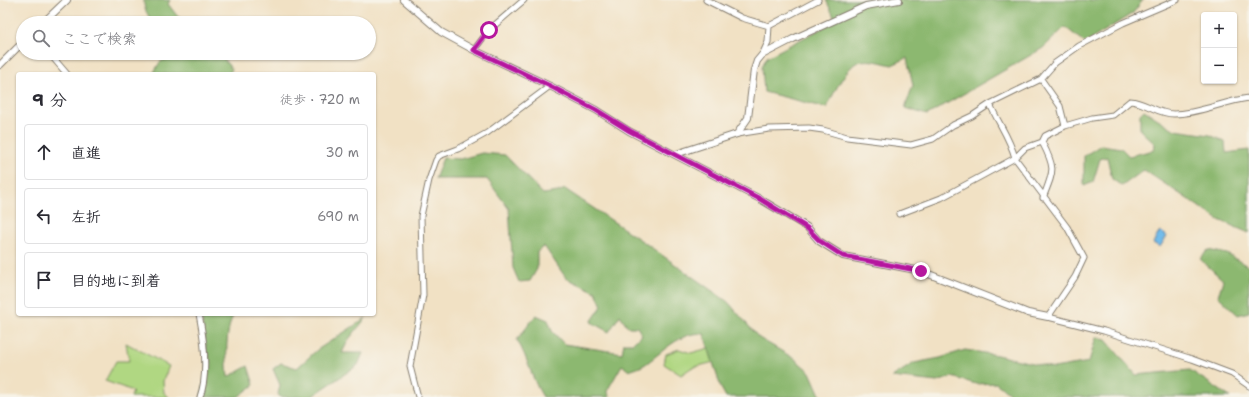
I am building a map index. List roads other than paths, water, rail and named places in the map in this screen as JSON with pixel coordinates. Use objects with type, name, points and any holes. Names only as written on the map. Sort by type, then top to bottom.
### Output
[{"type":"street","points":[[50,16],[67,0]]},
{"type":"street","points":[[404,0],[441,32],[474,50],[550,86],[596,110],[630,131],[784,212],[807,228],[820,241],[843,256],[921,271],[1028,313],[1104,331],[1192,359],[1232,374],[1249,386]]},
{"type":"street","points":[[474,50],[489,30],[524,0]]},
{"type":"street","points":[[706,0],[742,18],[769,26],[818,0]]},
{"type":"street","points":[[762,55],[793,39],[866,6],[899,0]]},
{"type":"street","points":[[676,154],[737,134],[769,129],[809,128],[823,130],[847,137],[911,145],[934,139],[953,125],[972,116],[990,104],[1041,79],[1055,63],[1079,46],[1123,23],[1177,0]]},
{"type":"street","points":[[737,134],[748,118],[754,70],[757,61],[762,55],[768,42],[769,26]]},
{"type":"street","points":[[0,65],[16,49]]},
{"type":"street","points":[[55,60],[65,72]]},
{"type":"street","points":[[1041,79],[1060,106],[1065,126]]},
{"type":"street","points":[[418,397],[410,366],[412,348],[420,317],[423,295],[421,216],[429,180],[436,160],[439,156],[458,149],[487,133],[550,86]]},
{"type":"street","points":[[899,214],[941,198],[1015,158],[1025,148],[1042,142],[1045,136],[1065,126],[1092,118],[1112,115],[1130,101],[1139,101],[1161,113],[1175,114],[1249,98]]},
{"type":"street","points":[[990,104],[996,118],[1012,145],[1015,158],[1043,198],[1067,227],[1084,258],[1075,277],[1048,317]]},
{"type":"street","points":[[1042,142],[1052,164],[1053,175],[1043,198]]},
{"type":"street","points":[[199,316],[204,358],[203,384],[200,397]]},
{"type":"water","points":[[1160,231],[1167,236],[1160,247],[1153,243]]}]
